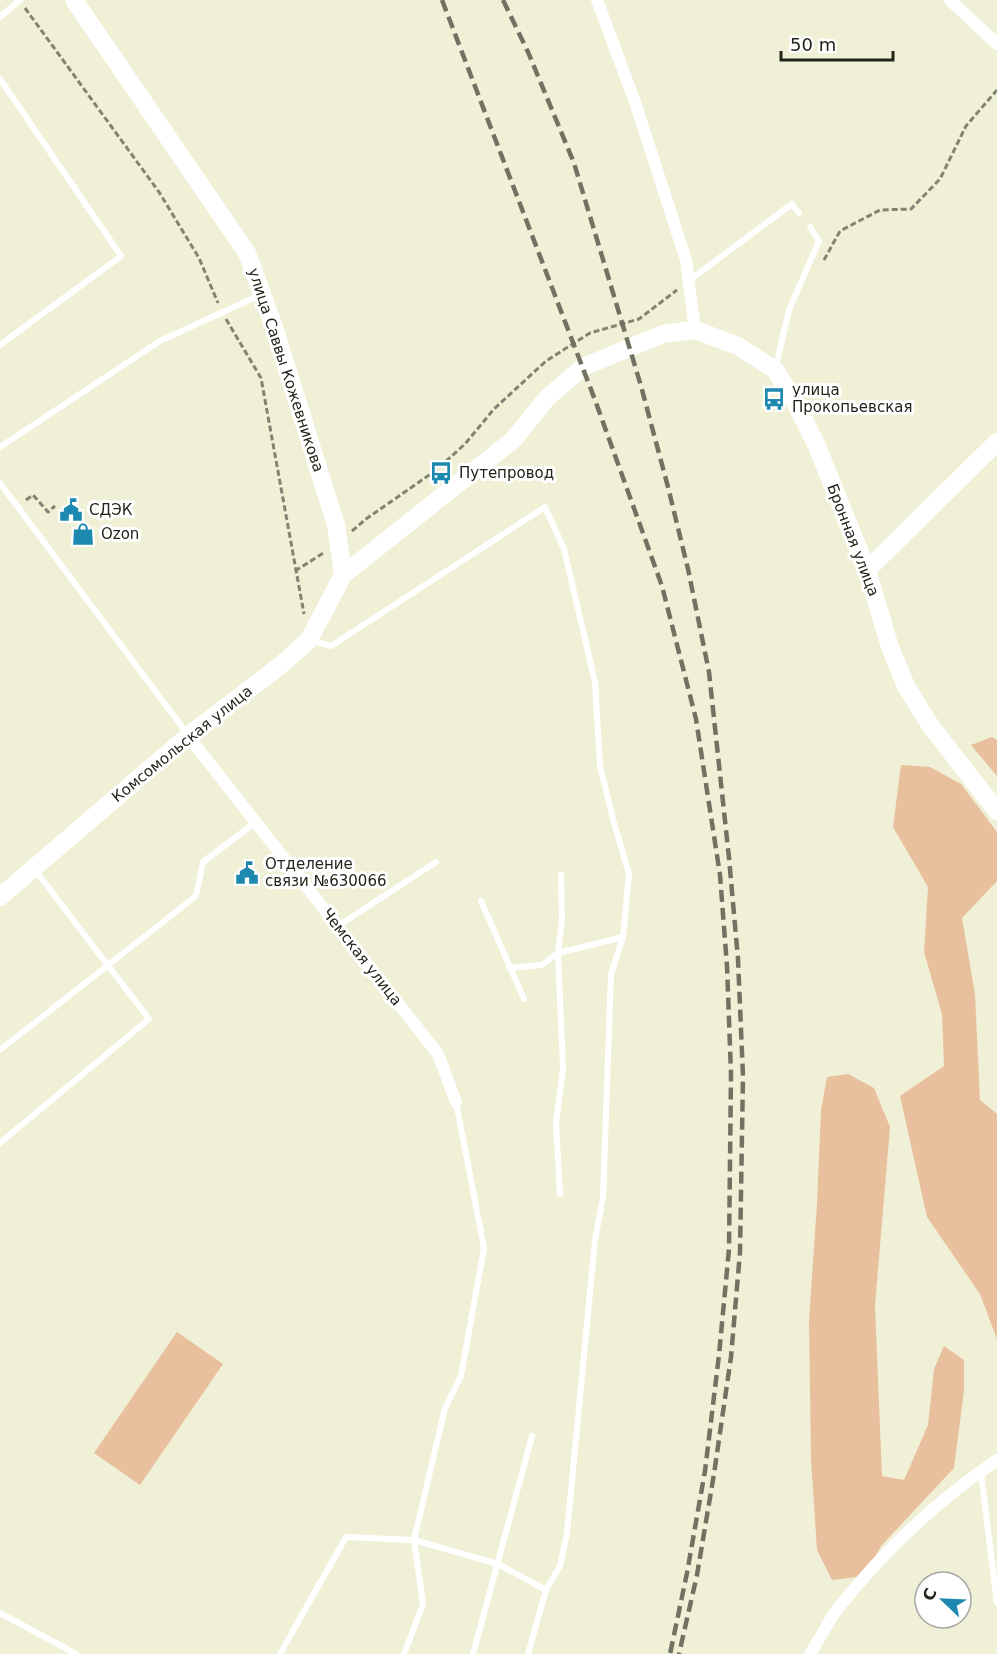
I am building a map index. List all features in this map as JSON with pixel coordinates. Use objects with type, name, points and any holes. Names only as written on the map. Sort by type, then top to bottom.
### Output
[{"type":"main road","name":"улица Саввы Кожевникова","points":[[74,0],[247,253],[336,525],[343,575]]},
{"type":"main road","name":"Бронная улица","points":[[343,575],[513,440],[548,398],[583,367],[663,334],[695,330],[738,346],[775,370],[795,402],[816,444],[867,570],[890,647],[906,686],[930,726],[997,811]]},
{"type":"main road","points":[[867,570],[997,442]]},
{"type":"main road","name":"Комсомольская улица","points":[[0,897],[188,736],[281,665],[309,640],[343,575]]},
{"type":"street","points":[[597,0],[639,113],[686,260],[695,330]]},
{"type":"street","points":[[950,0],[997,44]]},
{"type":"street","name":"Чемская улица","points":[[188,736],[438,1054],[456,1102]]},
{"type":"street","points":[[810,1654],[838,1609],[904,1535],[997,1460]]},
{"type":"lane","points":[[0,17],[20,0]]},
{"type":"lane","points":[[0,79],[121,256],[0,345]]},
{"type":"lane","points":[[688,282],[792,204],[800,213]]},
{"type":"lane","points":[[775,370],[789,310],[819,241],[810,227]]},
{"type":"lane","points":[[0,447],[160,341],[262,294]]},
{"type":"lane","points":[[0,483],[188,736]]},
{"type":"lane","points":[[309,640],[331,646],[545,507],[564,549],[595,682],[600,766],[629,874],[623,937],[611,974],[603,1197],[595,1240],[567,1533],[560,1566],[546,1590],[528,1654]]},
{"type":"lane","points":[[0,1050],[196,896],[203,862],[255,822]]},
{"type":"lane","points":[[338,926],[436,862]]},
{"type":"lane","points":[[0,1143],[149,1019],[33,867]]},
{"type":"lane","points":[[560,1194],[556,1124],[563,1068],[558,953],[562,920],[561,875]]},
{"type":"lane","points":[[481,901],[524,999]]},
{"type":"lane","points":[[509,968],[542,965],[558,953],[623,937]]},
{"type":"lane","points":[[404,1654],[423,1604],[414,1540],[445,1408],[461,1376],[484,1248],[456,1102]]},
{"type":"lane","points":[[474,1654],[532,1436]]},
{"type":"lane","points":[[981,1471],[997,1603]]},
{"type":"lane","points":[[280,1654],[346,1537],[414,1540],[498,1564],[546,1590]]},
{"type":"lane","points":[[0,1613],[76,1654]]},
{"type":"path","points":[[20,0],[47,41],[159,192],[200,258],[222,313],[261,378],[309,640]]},
{"type":"path","points":[[824,260],[840,231],[880,210],[911,209],[940,179],[966,126],[997,90]]},
{"type":"path","points":[[296,571],[339,543],[366,519],[435,471],[465,444],[494,409],[546,361],[590,333],[639,319],[688,282]]},
{"type":"path","points":[[33,495],[48,512],[56,506]]},
{"type":"shaded area","points":[[992,737],[997,740],[997,776],[971,745]]},
{"type":"shaded area","points":[[901,765],[930,767],[961,784],[997,832],[997,881],[962,918],[975,994],[980,1100],[997,1114],[997,1339],[980,1294],[927,1217],[900,1096],[944,1066],[942,1014],[924,952],[928,887],[893,827]]},
{"type":"shaded area","points":[[848,1074],[874,1088],[890,1127],[875,1306],[882,1476],[904,1480],[928,1425],[934,1369],[944,1346],[964,1360],[964,1391],[954,1468],[881,1546],[865,1576],[832,1580],[817,1550],[811,1459],[809,1321],[821,1110],[827,1077]]},
{"type":"shaded area","points":[[177,1332],[223,1364],[140,1485],[94,1453]]},
{"type":"railway","points":[[442,0],[595,400],[662,586],[696,719],[720,875],[727,966],[731,1074],[729,1249],[705,1471],[670,1654]]},
{"type":"railway","points":[[503,0],[528,52],[574,163],[641,386],[668,487],[709,672],[729,858],[738,959],[743,1076],[740,1252],[731,1357],[714,1474],[697,1575],[679,1654]]},
{"type":"place","name":"улица Прокопьевская","points":[[774,399]]},
{"type":"place","name":"Путепровод","points":[[441,473]]},
{"type":"place","name":"СДЭК","points":[[71,510]]},
{"type":"place","name":"Ozon","points":[[83,534]]},
{"type":"place","name":"Отделение связи №630066","points":[[247,873]]}]
